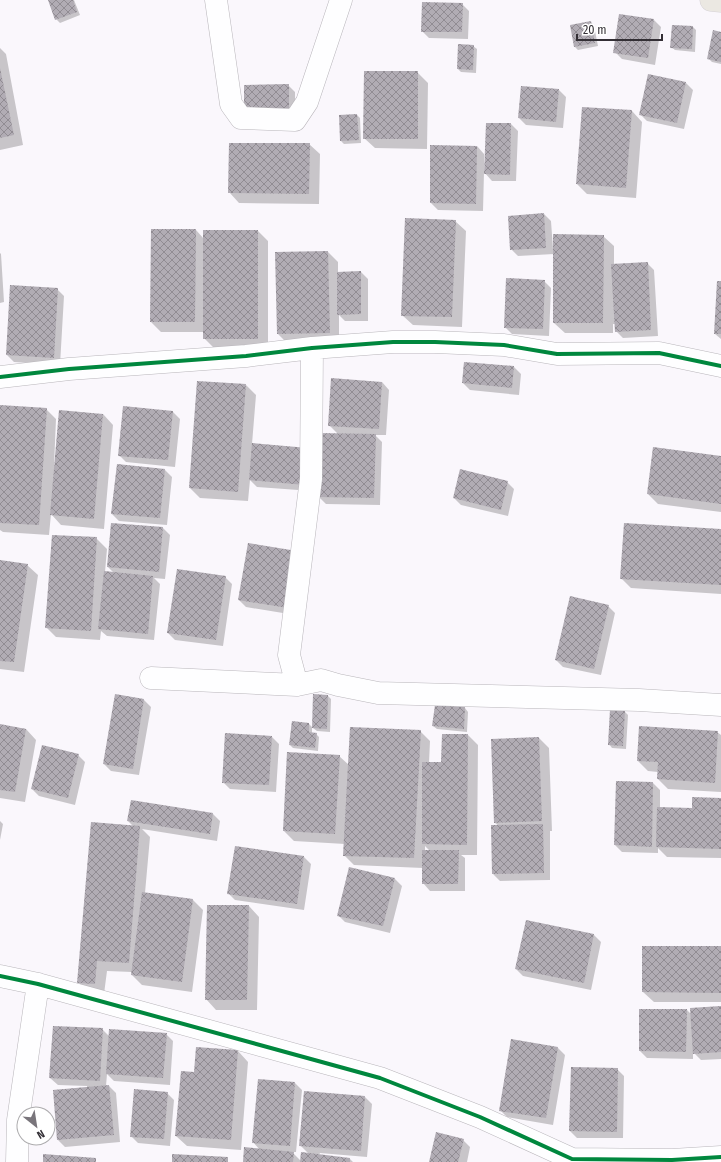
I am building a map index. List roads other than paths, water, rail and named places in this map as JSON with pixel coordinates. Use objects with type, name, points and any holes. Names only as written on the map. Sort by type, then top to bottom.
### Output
[{"type":"main road","points":[[712,0],[721,1]]},
{"type":"street","points":[[216,0],[231,104],[241,118],[294,120],[307,102],[341,0]]},
{"type":"street","points":[[0,377],[69,369],[246,356],[312,348],[393,342],[443,342],[504,345],[557,354],[659,353],[721,366]]},
{"type":"street","points":[[298,685],[289,655],[311,479],[312,348]]},
{"type":"street","points":[[151,678],[298,685],[321,680],[378,693],[639,700],[721,705]]},
{"type":"street","points":[[0,976],[38,984],[380,1078],[480,1117],[572,1159],[672,1160],[721,1157]]},
{"type":"street","points":[[17,1162],[18,1120],[38,984]]}]
